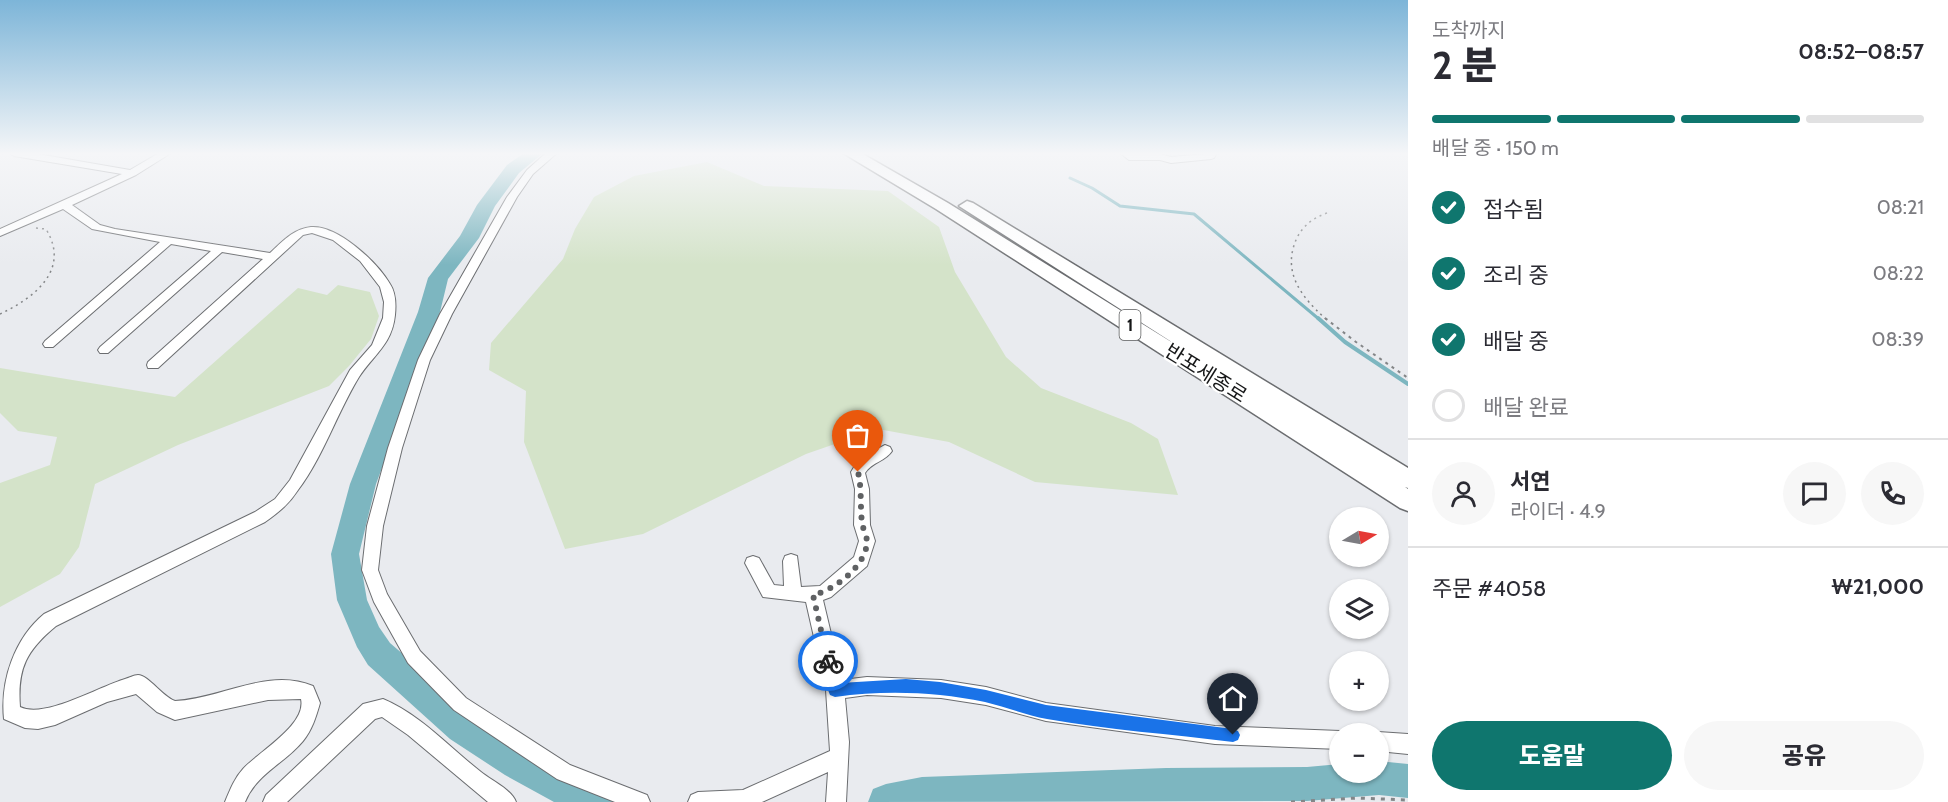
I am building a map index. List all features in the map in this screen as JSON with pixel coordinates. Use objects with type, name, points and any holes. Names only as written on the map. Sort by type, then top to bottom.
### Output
[{"type":"highway","name":"반포세종로","points":[[915,190],[1370,466]]},
{"type":"highway","name":"반포세종로","points":[[940,190],[1024,240],[1370,466]]},
{"type":"highway","points":[[1370,466],[1408,478]]},
{"type":"highway","points":[[1370,466],[1408,502]]},
{"type":"street","points":[[0,233],[95,190]]},
{"type":"street","points":[[517,190],[446,314],[424,360],[394,448],[375,526],[370,570],[380,597],[414,657],[460,704],[564,772],[640,802]]},
{"type":"street","points":[[64,205],[96,227],[168,242],[270,257]]},
{"type":"street","points":[[153,365],[299,233],[313,230],[345,242],[386,286],[390,302],[389,318],[378,347],[355,373],[295,484],[280,503],[260,517],[50,620],[35,631],[22,649],[9,681],[11,712],[25,719],[38,720],[55,716],[105,694],[139,684],[156,701],[174,711],[260,692],[298,688],[307,692],[311,703],[303,726],[251,772],[241,784],[235,802]]},
{"type":"street","points":[[49,344],[168,242]]},
{"type":"street","points":[[104,350],[218,250]]},
{"type":"street","points":[[753,563],[769,592],[813,595],[825,592],[861,561],[867,542],[862,525],[862,489],[858,472],[864,463],[885,451]]},
{"type":"street","points":[[791,561],[793,592]]},
{"type":"street","points":[[813,595],[835,690],[839,767],[836,802]]},
{"type":"street","points":[[835,690],[867,686],[940,688],[986,696],[1046,712],[1215,735],[1329,740]]},
{"type":"street","points":[[273,802],[370,711],[383,708],[409,725],[466,774],[506,802]]},
{"type":"street","points":[[1389,742],[1408,744]]},
{"type":"street","points":[[698,802],[744,800],[839,767]]},
{"type":"path","points":[[1327,213],[1304,225],[1296,239],[1289,259],[1293,275],[1305,299],[1320,315],[1408,378]]},
{"type":"path","points":[[0,314],[38,292],[45,283],[53,262],[54,250],[46,229],[11,228]]},
{"type":"path","points":[[1291,802],[1357,798],[1408,800]]},
{"type":"green space","points":[[607,190],[888,191],[939,227],[955,272],[1006,357],[1041,388],[1131,423],[1158,439],[1178,495],[1035,482],[949,442],[878,429],[806,454],[643,534],[565,549],[524,442],[526,391],[489,370],[491,343],[563,259],[575,229],[594,197]]},
{"type":"green space","points":[[338,285],[370,292],[379,316],[371,339],[329,386],[178,445],[95,484],[79,547],[60,574],[0,607],[0,483],[50,465],[57,437],[18,431],[0,413],[0,368],[175,397],[298,288],[327,295]]},
{"type":"waterway","points":[[497,190],[486,205],[469,238],[438,278],[429,312],[363,484],[345,554],[352,600],[368,637],[379,654],[462,727],[517,763],[569,791],[596,802]]},
{"type":"waterway","points":[[1096,190],[1120,206],[1194,214],[1320,320]]},
{"type":"waterway","points":[[1318,318],[1345,342],[1408,384]]},
{"type":"waterway","points":[[886,802],[922,795],[1166,785],[1307,784],[1379,778],[1408,781]]},
{"type":"way so far","points":[[828,661],[813,595],[825,592],[861,561],[867,542],[862,525],[862,489],[858,472]]},
{"type":"route","points":[[828,661],[835,690],[867,686],[940,688],[986,696],[1046,712],[1215,735],[1233,735]]}]
